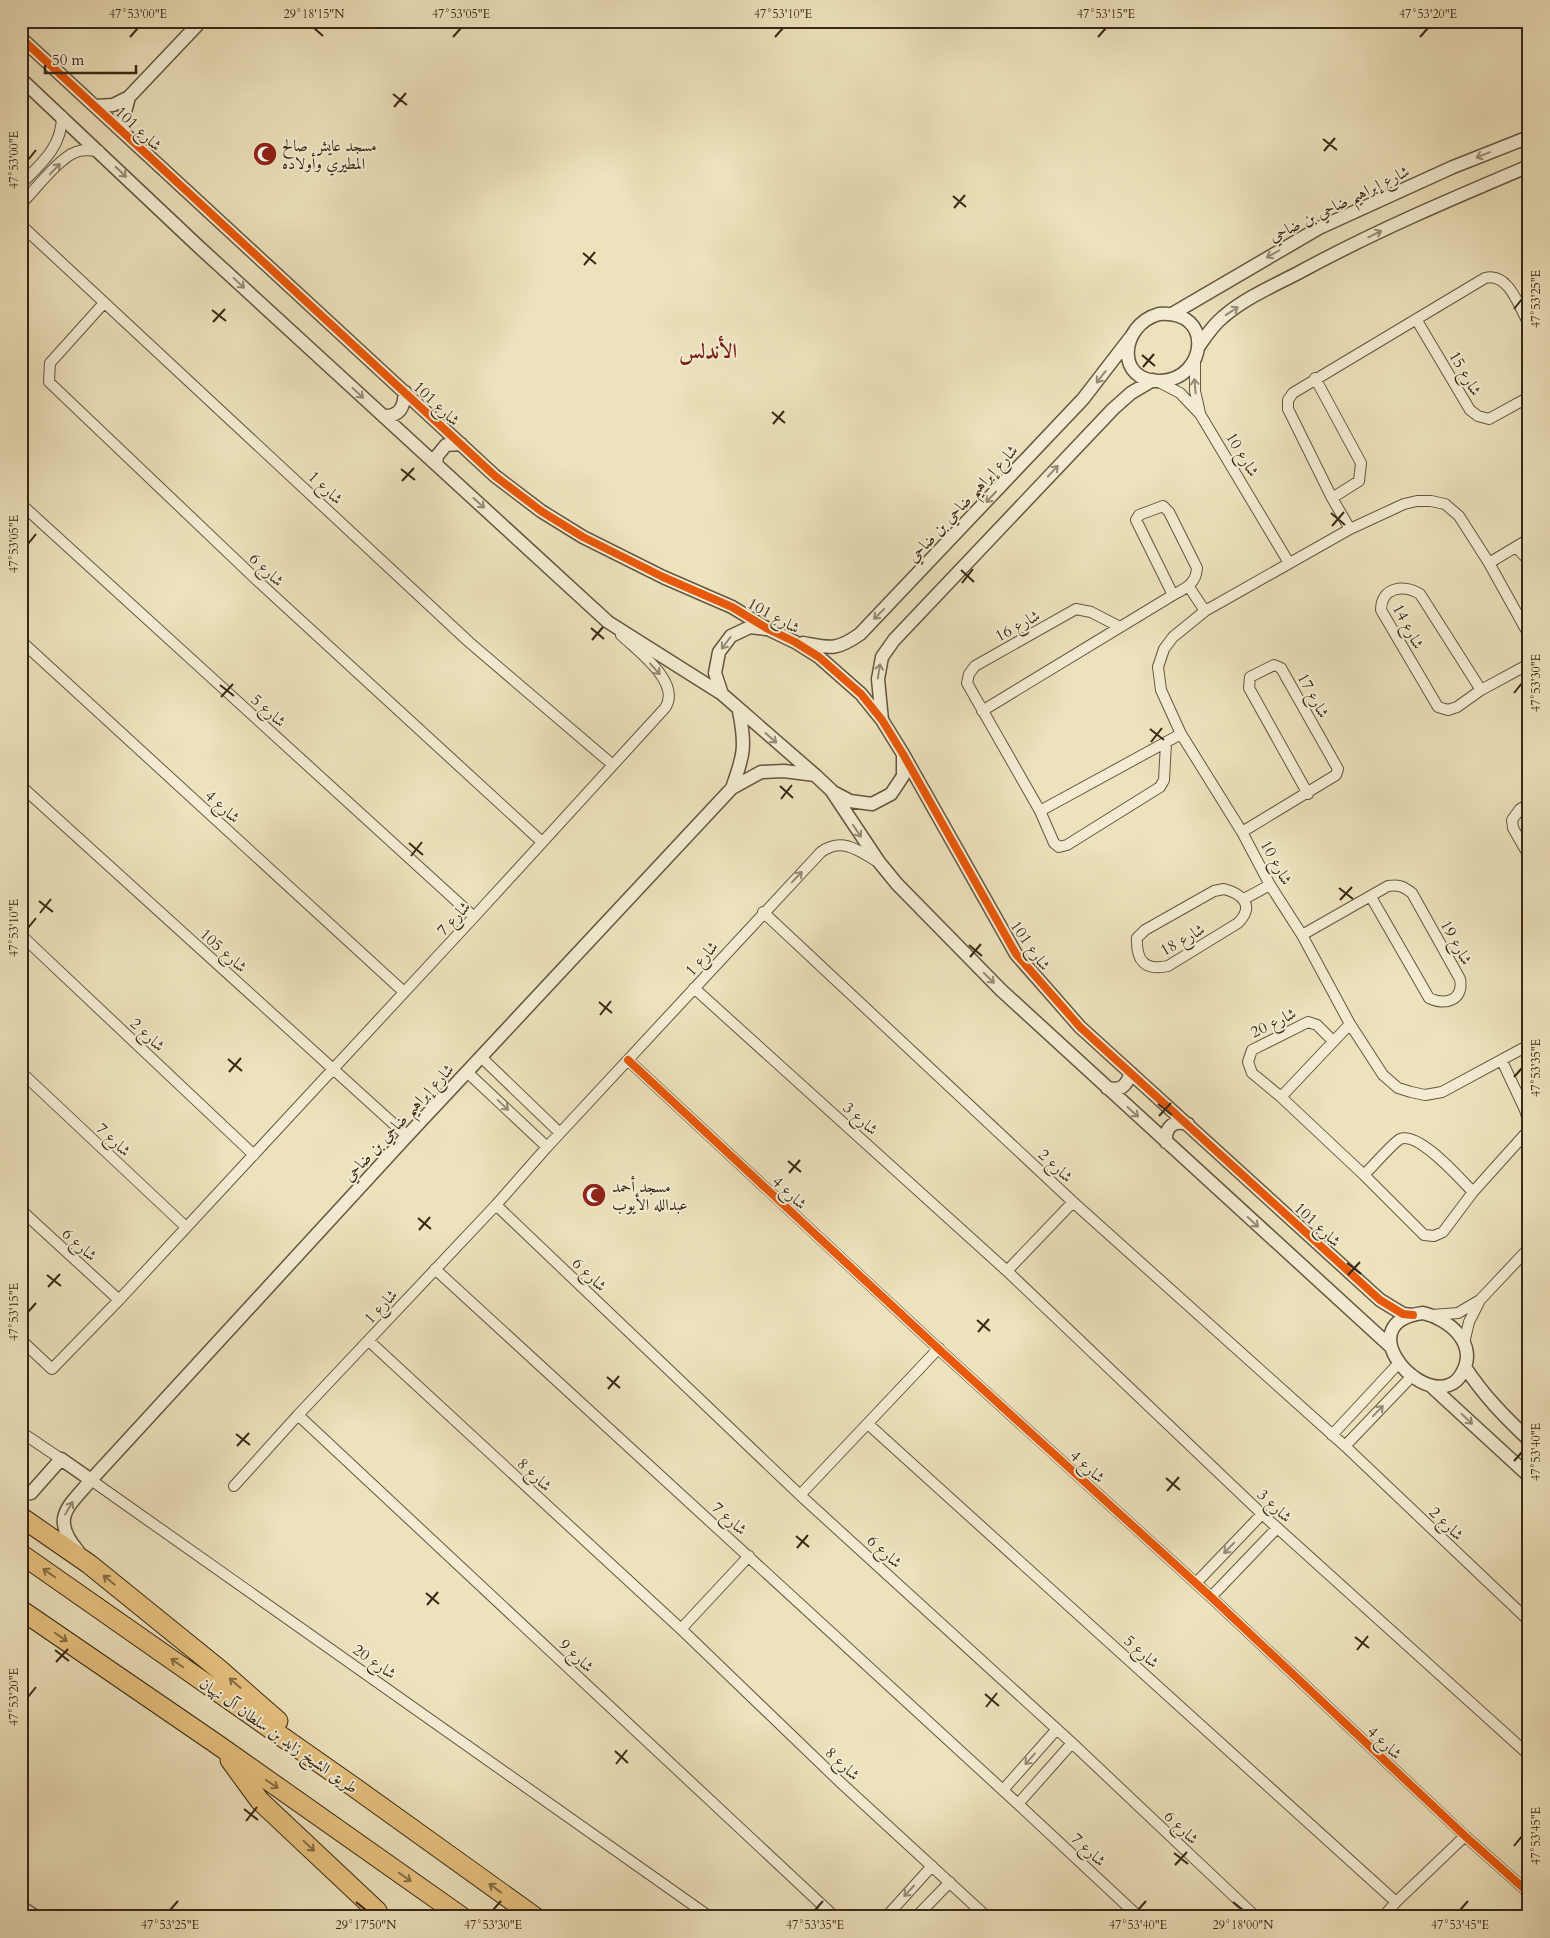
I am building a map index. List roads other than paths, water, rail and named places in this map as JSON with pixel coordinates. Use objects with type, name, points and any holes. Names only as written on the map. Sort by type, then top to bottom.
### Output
[{"type":"highway","points":[[21,1518],[89,1564],[220,1670],[351,1784]]},
{"type":"highway","name":"طريق الشيخ زايد بن سلطان آل نهيان","points":[[21,1554],[351,1784],[535,1917]]},
{"type":"highway","points":[[21,1610],[218,1745],[462,1917]]},
{"type":"highway","points":[[218,1745],[260,1801],[344,1879],[377,1911],[380,1917]]},
{"type":"street","points":[[95,106],[113,105],[129,97],[200,21]]},
{"type":"street","name":"شارع 101","points":[[21,38],[495,476],[541,511],[583,537],[663,577],[732,607],[768,629],[795,642],[818,657],[861,694],[882,720],[903,754],[1016,954],[1080,1027],[1380,1300],[1403,1314],[1413,1315]]},
{"type":"street","points":[[21,79],[198,246],[608,622],[722,694],[814,775],[830,790],[879,862],[926,915],[1001,990],[1390,1346],[1398,1364],[1413,1376],[1431,1386],[1529,1476]]},
{"type":"street","points":[[124,132],[124,116],[129,97]]},
{"type":"street","points":[[21,184],[48,157],[55,147],[62,126],[62,116]]},
{"type":"street","name":"شارع إبراهيم ضاحي بن ضاحي","points":[[1172,314],[1319,228],[1453,167],[1529,137]]},
{"type":"street","points":[[21,204],[60,163],[72,154],[84,150],[99,151]]},
{"type":"street","points":[[1198,346],[1224,316],[1264,291],[1386,228],[1529,166]]},
{"type":"street","name":"شارع 1","points":[[21,225],[469,642],[613,766]]},
{"type":"street","points":[[1350,529],[1332,498],[1288,409],[1288,400],[1292,393],[1478,281],[1491,276],[1506,283],[1529,324]]},
{"type":"street","name":"شارع 6","points":[[104,303],[50,363],[48,382],[260,584],[542,842]]},
{"type":"street","points":[[882,720],[878,679],[882,657],[894,640],[1112,409],[1131,393],[1155,380],[1176,377],[1187,370],[1195,359],[1198,346],[1198,332],[1184,318],[1172,314],[1159,314],[1147,319],[1137,327],[1130,338],[1127,351],[1129,364],[1138,374],[1155,380]]},
{"type":"street","name":"شارع 15","points":[[1416,319],[1470,410],[1478,416],[1489,419],[1529,397]]},
{"type":"street","name":"شارع إبراهيم ضاحي بن ضاحي","points":[[795,642],[830,648],[846,644],[860,634],[1083,398],[1130,338]]},
{"type":"street","name":"شارع 10","points":[[1195,359],[1195,391],[1200,414]]},
{"type":"street","points":[[1315,378],[1361,463],[1359,481],[1332,498]]},
{"type":"street","name":"شارع 10","points":[[1155,380],[1180,393],[1200,414],[1289,563]]},
{"type":"street","points":[[384,416],[391,417],[402,410],[405,392]]},
{"type":"street","points":[[436,464],[437,456],[446,445],[461,444]]},
{"type":"street","name":"شارع 10","points":[[1529,636],[1489,563],[1459,516],[1445,504],[1431,501],[1404,504],[1350,529],[1205,611],[1173,637],[1164,649],[1158,667],[1161,690],[1180,734],[1242,832],[1270,885],[1302,935],[1350,1024],[1383,1075],[1398,1088],[1411,1092],[1425,1095],[1442,1092],[1529,1045]]},
{"type":"street","name":"شارع 5","points":[[21,504],[474,918]]},
{"type":"street","points":[[982,711],[1173,594],[1189,587],[1196,576],[1198,568],[1169,512],[1163,506],[1138,515],[1136,520],[1173,594]]},
{"type":"street","points":[[1489,563],[1529,539]]},
{"type":"street","points":[[1516,547],[1529,561]]},
{"type":"street","points":[[1189,587],[1205,611]]},
{"type":"street","name":"شارع 14","points":[[1481,690],[1420,594],[1412,589],[1403,587],[1393,590],[1381,602],[1380,610],[1438,707],[1448,710],[1457,707],[1481,690],[1529,664]]},
{"type":"street","name":"شارع 16","points":[[1120,627],[1091,612],[1076,609],[975,666],[969,674],[967,683],[1040,810],[1054,842],[1059,847],[1067,845],[1160,787],[1164,780],[1166,743]]},
{"type":"street","name":"شارع 7","points":[[21,1340],[52,1369],[119,1300],[474,918],[665,708],[669,700],[670,691],[656,668],[608,622]]},
{"type":"street","points":[[722,694],[715,673],[719,652],[731,636],[750,627],[768,629]]},
{"type":"street","name":"شارع 4","points":[[21,641],[404,992]]},
{"type":"street","name":"شارع 17","points":[[1242,832],[1308,794],[1336,775],[1338,769],[1281,668],[1274,665],[1250,677],[1249,688],[1308,794]]},
{"type":"street","name":"شارع إبراهيم ضاحي بن ضاحي","points":[[732,788],[743,756],[744,734],[740,711]]},
{"type":"street","points":[[1040,810],[1180,734]]},
{"type":"street","points":[[830,790],[850,801],[872,804],[892,794],[903,776],[903,754]]},
{"type":"street","name":"شارع إبراهيم ضاحي بن ضاحي","points":[[89,1564],[65,1533],[62,1525],[69,1506],[407,1136],[732,788],[761,772],[784,771],[814,775]]},
{"type":"street","name":"شارع 105","points":[[21,786],[407,1136]]},
{"type":"street","points":[[1529,804],[1520,809],[1512,820],[1513,828],[1529,856]]},
{"type":"street","name":"شارع 1","points":[[234,1486],[821,852],[830,846],[838,844],[858,849],[879,862]]},
{"type":"street","points":[[1244,899],[1270,885]]},
{"type":"street","name":"شارع 19","points":[[1302,935],[1388,886],[1397,885],[1405,887],[1412,893],[1460,979],[1462,987],[1456,997],[1447,1003],[1437,1002],[1429,998],[1371,897]]},
{"type":"street","name":"شارع 18","points":[[1224,889],[1236,892],[1244,899],[1246,909],[1244,917],[1238,924],[1168,966],[1157,969],[1148,966],[1139,958],[1136,949],[1136,938],[1145,930],[1214,891],[1224,889]]},
{"type":"street","name":"شارع 2","points":[[764,912],[1072,1202],[1345,1446],[1529,1621]]},
{"type":"street","name":"شارع 2","points":[[21,936],[254,1155]]},
{"type":"street","name":"شارع 3","points":[[694,988],[1007,1271],[1277,1528],[1529,1755]]},
{"type":"street","name":"شارع 20","points":[[1333,1041],[1317,1025],[1308,1022],[1252,1050],[1248,1062],[1252,1073],[1281,1097],[1364,1175],[1424,1235],[1434,1236],[1443,1232],[1473,1192],[1526,1133],[1529,1125],[1525,1110],[1502,1061]]},
{"type":"street","points":[[1281,1097],[1350,1024]]},
{"type":"street","points":[[481,1057],[560,1132]]},
{"type":"street","name":"شارع 4","points":[[628,1060],[1196,1583],[1465,1836],[1529,1893]]},
{"type":"street","name":"شارع 7","points":[[21,1072],[186,1227]]},
{"type":"street","points":[[467,1072],[547,1147]]},
{"type":"street","points":[[1107,1088],[1116,1090],[1121,1088],[1127,1082],[1131,1072]]},
{"type":"street","points":[[1166,1142],[1166,1135],[1172,1124],[1179,1122],[1188,1124]]},
{"type":"street","points":[[1364,1175],[1400,1140],[1409,1139],[1419,1142],[1430,1150],[1473,1192]]},
{"type":"street","points":[[1007,1271],[1072,1202]]},
{"type":"street","name":"شارع 6","points":[[496,1205],[800,1495],[1057,1729],[1256,1917]]},
{"type":"street","name":"شارع 6","points":[[21,1210],[119,1300]]},
{"type":"street","points":[[1464,1343],[1469,1322],[1480,1300],[1529,1248]]},
{"type":"street","name":"شارع 7","points":[[435,1269],[1139,1917]]},
{"type":"street","points":[[1432,1315],[1458,1312],[1480,1300]]},
{"type":"street","points":[[1390,1346],[1390,1338],[1394,1328],[1402,1320],[1413,1315],[1423,1313],[1432,1315],[1452,1326],[1464,1343],[1467,1358],[1466,1368],[1454,1383],[1446,1387],[1431,1386]]},
{"type":"street","name":"شارع 8","points":[[369,1341],[681,1629],[839,1781],[987,1917]]},
{"type":"street","points":[[800,1495],[939,1348]]},
{"type":"street","points":[[1332,1435],[1398,1364]]},
{"type":"street","points":[[1466,1368],[1480,1390],[1498,1412],[1529,1440]]},
{"type":"street","points":[[1345,1446],[1413,1376]]},
{"type":"street","name":"شارع 9","points":[[298,1415],[835,1917]]},
{"type":"street","name":"شارع 5","points":[[868,1424],[1396,1902]]},
{"type":"street","name":"شارع 20","points":[[21,1432],[62,1459],[710,1917]]},
{"type":"street","points":[[21,1495],[31,1493],[62,1459]]},
{"type":"street","points":[[1196,1583],[1262,1514]]},
{"type":"street","points":[[1211,1597],[1277,1528]]},
{"type":"street","points":[[681,1629],[749,1556]]},
{"type":"street","points":[[1003,1790],[1057,1729]]},
{"type":"street","points":[[1018,1804],[1072,1743]]},
{"type":"street","points":[[1383,1917],[1396,1902],[1465,1836]]},
{"type":"street","points":[[886,1917],[932,1866]]},
{"type":"street","points":[[916,1917],[950,1882]]},
{"type":"street","points":[[21,1907],[36,1917]]},
{"type":"place","name":"مسجد عايش صالح المطيري وأولاده","points":[[265,154]]},
{"type":"place","name":"مسجد أحمد عبدالله الأيوب","points":[[594,1195]]},
{"type":"district","name":"الأندلس","points":[[708,351]]}]
